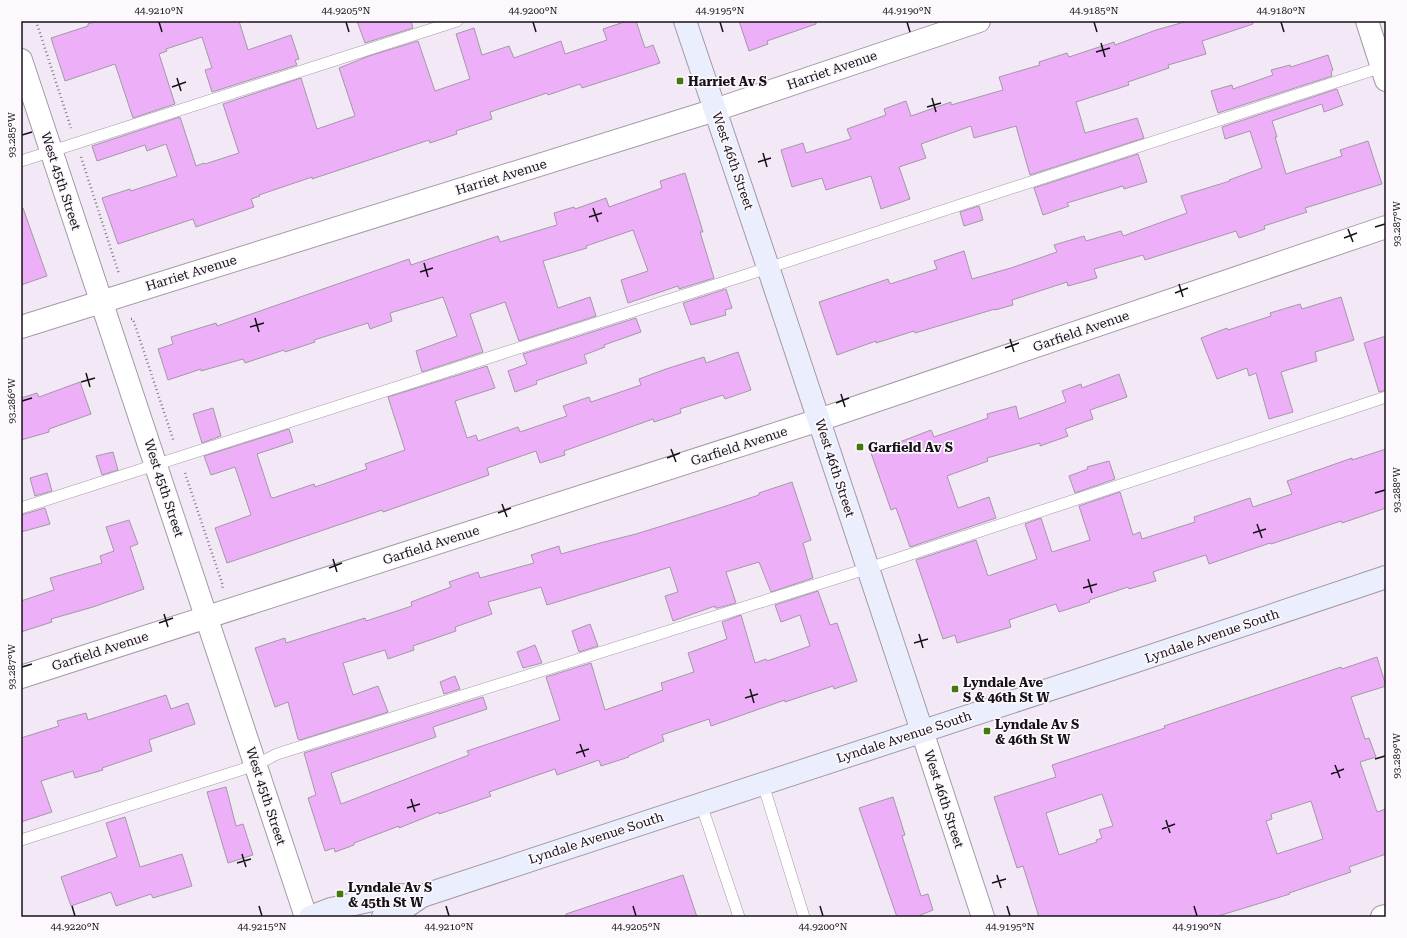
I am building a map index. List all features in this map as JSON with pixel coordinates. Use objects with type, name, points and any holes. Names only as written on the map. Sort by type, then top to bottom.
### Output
[{"type":"main road","name":"West 46th Street","points":[[685,21],[869,568],[922,732]]},
{"type":"main road","name":"Lyndale Avenue South","points":[[383,917],[400,911],[422,896],[1130,664],[1386,577]]},
{"type":"main road","name":"Lyndale Avenue South","points":[[310,917],[331,909],[396,895],[422,896]]},
{"type":"street","name":"Harriet Avenue","points":[[21,328],[101,301],[715,110],[979,21]]},
{"type":"street","points":[[1367,21],[1385,71]]},
{"type":"street","name":"West 45th Street","points":[[21,60],[306,917]]},
{"type":"street","name":"Garfield Avenue","points":[[21,677],[819,420],[1386,227]]},
{"type":"street","name":"West 46th Street","points":[[922,732],[983,917]]},
{"type":"street","points":[[1382,917],[1386,916]]},
{"type":"lane","points":[[21,161],[457,21]]},
{"type":"lane","points":[[21,508],[156,466],[768,267],[1385,71]]},
{"type":"lane","points":[[21,840],[256,765],[277,754],[869,568],[1386,397]]},
{"type":"lane","points":[[763,784],[804,917]]},
{"type":"lane","points":[[701,804],[739,917]]},
{"type":"building","points":[[97,21],[239,21],[248,50],[291,35],[299,59],[295,60],[297,65],[212,92],[205,70],[212,68],[202,37],[166,49],[167,51],[159,54],[175,104],[133,118],[115,64],[65,81],[51,38],[88,26],[88,24]]},
{"type":"building","points":[[357,21],[411,21],[413,28],[365,43]]},
{"type":"building","points":[[627,21],[636,21],[645,48],[653,45],[660,63],[582,88],[580,84],[548,95],[547,93],[490,112],[492,119],[456,131],[457,134],[430,143],[429,140],[259,195],[260,196],[251,199],[254,207],[196,227],[193,219],[118,244],[102,198],[130,189],[131,191],[177,176],[166,144],[147,151],[145,145],[97,161],[92,146],[180,117],[196,166],[205,164],[239,153],[223,104],[301,78],[317,129],[355,116],[339,68],[369,56],[418,41],[435,91],[470,79],[456,34],[474,28],[482,55],[509,46],[514,58],[561,41],[565,54],[607,40],[603,29]]},
{"type":"building","points":[[739,21],[816,21],[816,24],[767,41],[768,44],[749,51]]},
{"type":"building","points":[[1188,21],[1252,21],[1253,24],[1202,41],[1206,54],[1168,65],[1169,68],[1128,82],[1129,85],[1076,102],[1085,133],[1137,118],[1144,138],[1030,175],[1016,126],[974,138],[971,126],[921,144],[926,158],[899,167],[910,199],[881,209],[871,176],[826,190],[822,178],[792,187],[781,150],[803,143],[806,153],[851,139],[847,129],[886,115],[884,109],[906,101],[911,116],[951,102],[951,105],[1003,90],[999,77],[1040,65],[1039,62],[1067,53],[1069,57],[1114,42],[1115,45],[1156,30]]},
{"type":"building","points":[[1328,55],[1333,70],[1331,71],[1332,76],[1218,113],[1211,91],[1232,85],[1233,89],[1273,75],[1271,70],[1290,65],[1291,67]]},
{"type":"building","points":[[1337,89],[1343,105],[1324,112],[1322,104],[1272,121],[1286,174],[1342,156],[1340,150],[1368,141],[1382,184],[1305,208],[1307,212],[1264,226],[1265,229],[1239,238],[1236,231],[1145,260],[1143,255],[1094,269],[1097,278],[1068,286],[1067,282],[1012,300],[1013,305],[915,333],[914,331],[876,343],[876,341],[837,355],[819,302],[888,279],[890,284],[937,269],[934,261],[964,251],[972,279],[1011,268],[1057,252],[1054,245],[1084,236],[1086,241],[1121,231],[1123,236],[1187,213],[1181,196],[1230,181],[1229,180],[1262,168],[1250,131],[1225,139],[1222,127]]},
{"type":"building","points":[[1138,154],[1147,182],[1124,189],[1123,186],[1067,203],[1069,206],[1043,215],[1034,188]]},
{"type":"building","points":[[685,173],[703,232],[700,232],[714,278],[679,289],[678,286],[628,303],[621,280],[648,271],[633,230],[586,246],[587,248],[543,261],[558,308],[590,297],[596,316],[519,341],[505,302],[470,314],[483,352],[422,372],[416,351],[457,336],[443,297],[390,313],[392,321],[370,329],[368,323],[314,340],[315,342],[285,352],[284,350],[245,363],[243,359],[201,371],[201,369],[168,380],[158,349],[173,344],[171,337],[216,323],[217,326],[409,259],[411,265],[498,236],[500,242],[557,225],[554,213],[574,207],[575,209],[606,198],[609,207],[662,188],[660,181]]},
{"type":"building","points":[[979,206],[983,220],[964,226],[960,212]]},
{"type":"building","points":[[23,208],[47,276],[21,285],[21,209]]},
{"type":"building","points":[[726,289],[732,308],[725,310],[726,315],[691,325],[683,303]]},
{"type":"building","points":[[1341,297],[1354,340],[1315,352],[1317,361],[1281,372],[1293,412],[1269,419],[1256,373],[1249,376],[1247,368],[1217,379],[1201,338],[1227,328],[1228,330],[1271,316],[1270,313],[1300,304],[1302,309]]},
{"type":"building","points":[[636,318],[641,332],[604,345],[605,347],[584,355],[587,363],[536,381],[537,384],[515,392],[508,371],[527,364],[523,354]]},
{"type":"building","points":[[1386,336],[1386,390],[1379,392],[1364,343]]},
{"type":"building","points":[[738,352],[751,390],[725,399],[723,395],[680,409],[681,413],[654,422],[653,419],[564,451],[565,455],[540,463],[536,451],[487,468],[489,475],[383,512],[382,510],[227,563],[215,528],[251,515],[235,467],[211,475],[204,456],[289,429],[293,442],[257,454],[271,497],[273,498],[314,484],[315,487],[367,469],[365,464],[405,450],[388,397],[487,366],[495,388],[455,401],[467,438],[476,435],[478,441],[518,427],[520,432],[567,416],[563,406],[589,397],[591,402],[641,385],[639,379],[666,369],[704,357],[706,363]]},
{"type":"building","points":[[1119,374],[1127,397],[1090,410],[1093,419],[1065,429],[1068,436],[1040,446],[1040,443],[987,458],[988,461],[947,476],[958,508],[989,497],[996,518],[910,547],[896,508],[891,510],[871,453],[931,430],[934,437],[988,418],[987,414],[1016,406],[1019,419],[1066,402],[1062,391],[1081,384],[1082,388]]},
{"type":"building","points":[[80,382],[91,414],[49,429],[49,432],[21,440],[21,398],[37,393],[39,397]]},
{"type":"building","points":[[213,408],[221,436],[202,443],[193,414]]},
{"type":"building","points":[[1386,449],[1386,508],[1342,523],[1341,521],[1271,544],[1270,543],[1209,564],[1206,555],[1153,572],[1156,581],[1129,589],[1128,587],[1059,612],[1056,604],[1009,620],[1011,627],[957,643],[955,635],[943,639],[916,560],[976,540],[988,576],[1037,559],[1025,524],[1041,518],[1052,552],[1090,540],[1079,506],[1120,492],[1133,535],[1140,532],[1142,539],[1195,522],[1194,517],[1250,498],[1253,507],[1292,494],[1287,481],[1352,458],[1352,460]]},
{"type":"building","points":[[113,452],[118,470],[102,475],[96,456]]},
{"type":"building","points":[[1109,461],[1115,479],[1075,493],[1069,476],[1088,469],[1087,467]]},
{"type":"building","points":[[47,473],[52,491],[35,496],[30,478]]},
{"type":"building","points":[[792,482],[811,540],[803,543],[813,578],[771,592],[759,562],[726,572],[736,603],[718,608],[715,608],[715,606],[673,621],[665,596],[678,592],[670,567],[547,605],[541,587],[488,602],[492,614],[455,627],[456,631],[413,646],[414,650],[388,659],[385,650],[343,663],[353,695],[378,686],[388,712],[300,740],[298,739],[288,702],[275,707],[255,648],[285,638],[286,643],[365,618],[366,621],[412,606],[411,602],[451,587],[449,582],[478,572],[480,578],[534,563],[531,555],[559,546],[561,554],[636,534],[759,495],[759,493]]},
{"type":"building","points":[[45,508],[50,524],[21,532],[21,515]]},
{"type":"building","points":[[129,520],[138,544],[130,547],[144,589],[93,607],[51,619],[52,622],[21,632],[21,601],[54,590],[50,578],[102,563],[100,556],[114,551],[106,527]]},
{"type":"building","points":[[818,591],[830,625],[837,623],[857,681],[834,689],[833,686],[785,702],[785,700],[711,726],[709,719],[662,735],[664,741],[628,756],[629,757],[601,766],[599,760],[557,775],[555,769],[489,792],[491,796],[439,814],[439,812],[399,828],[399,826],[335,852],[334,848],[325,851],[308,798],[316,795],[304,753],[483,697],[487,709],[433,727],[436,737],[331,773],[341,804],[469,755],[467,751],[560,720],[546,677],[591,663],[605,710],[663,690],[661,683],[694,672],[688,653],[727,639],[722,622],[741,615],[755,663],[766,659],[767,661],[810,646],[800,615],[781,622],[775,605]]},
{"type":"building","points":[[590,624],[598,646],[579,652],[572,631]]},
{"type":"building","points":[[535,645],[542,663],[523,668],[517,652]]},
{"type":"building","points":[[1377,657],[1386,686],[1351,697],[1365,739],[1369,738],[1376,757],[1360,762],[1377,812],[1386,809],[1386,854],[1349,867],[1351,872],[1289,893],[1290,894],[1215,917],[1039,917],[1023,866],[1017,868],[994,797],[1056,777],[1052,765],[1165,728],[1164,726],[1341,667],[1342,669]],"holes":[[[1102,794],[1113,826],[1099,830],[1102,838],[1096,840],[1097,842],[1059,855],[1046,813]],[[1311,801],[1323,839],[1277,854],[1266,821],[1272,819],[1271,814]]]},
{"type":"building","points":[[455,676],[460,689],[444,694],[440,682]]},
{"type":"building","points":[[166,695],[171,709],[188,703],[195,724],[149,740],[152,751],[102,768],[103,770],[75,778],[73,771],[41,781],[52,812],[21,822],[21,738],[59,726],[57,721],[86,713],[88,720]]},
{"type":"building","points":[[226,787],[236,826],[243,824],[253,855],[228,863],[207,792]]},
{"type":"building","points":[[893,797],[905,835],[902,836],[921,896],[928,894],[933,910],[916,917],[897,917],[859,808]]},
{"type":"building","points":[[125,817],[140,867],[182,854],[192,886],[153,898],[151,894],[116,906],[111,892],[71,906],[61,877],[117,857],[106,823]]},
{"type":"building","points":[[683,875],[697,917],[566,917],[566,914]]},
{"type":"place","name":"Harriet Av S","points":[[680,81]]},
{"type":"place","name":"Garfield Av S","points":[[860,447]]},
{"type":"place","name":"Lyndale Ave S & 46th St W","points":[[955,689]]},
{"type":"place","name":"Lyndale Av S & 46th St W","points":[[987,731]]},
{"type":"place","name":"Lyndale Av S & 45th St W","points":[[340,894]]}]
